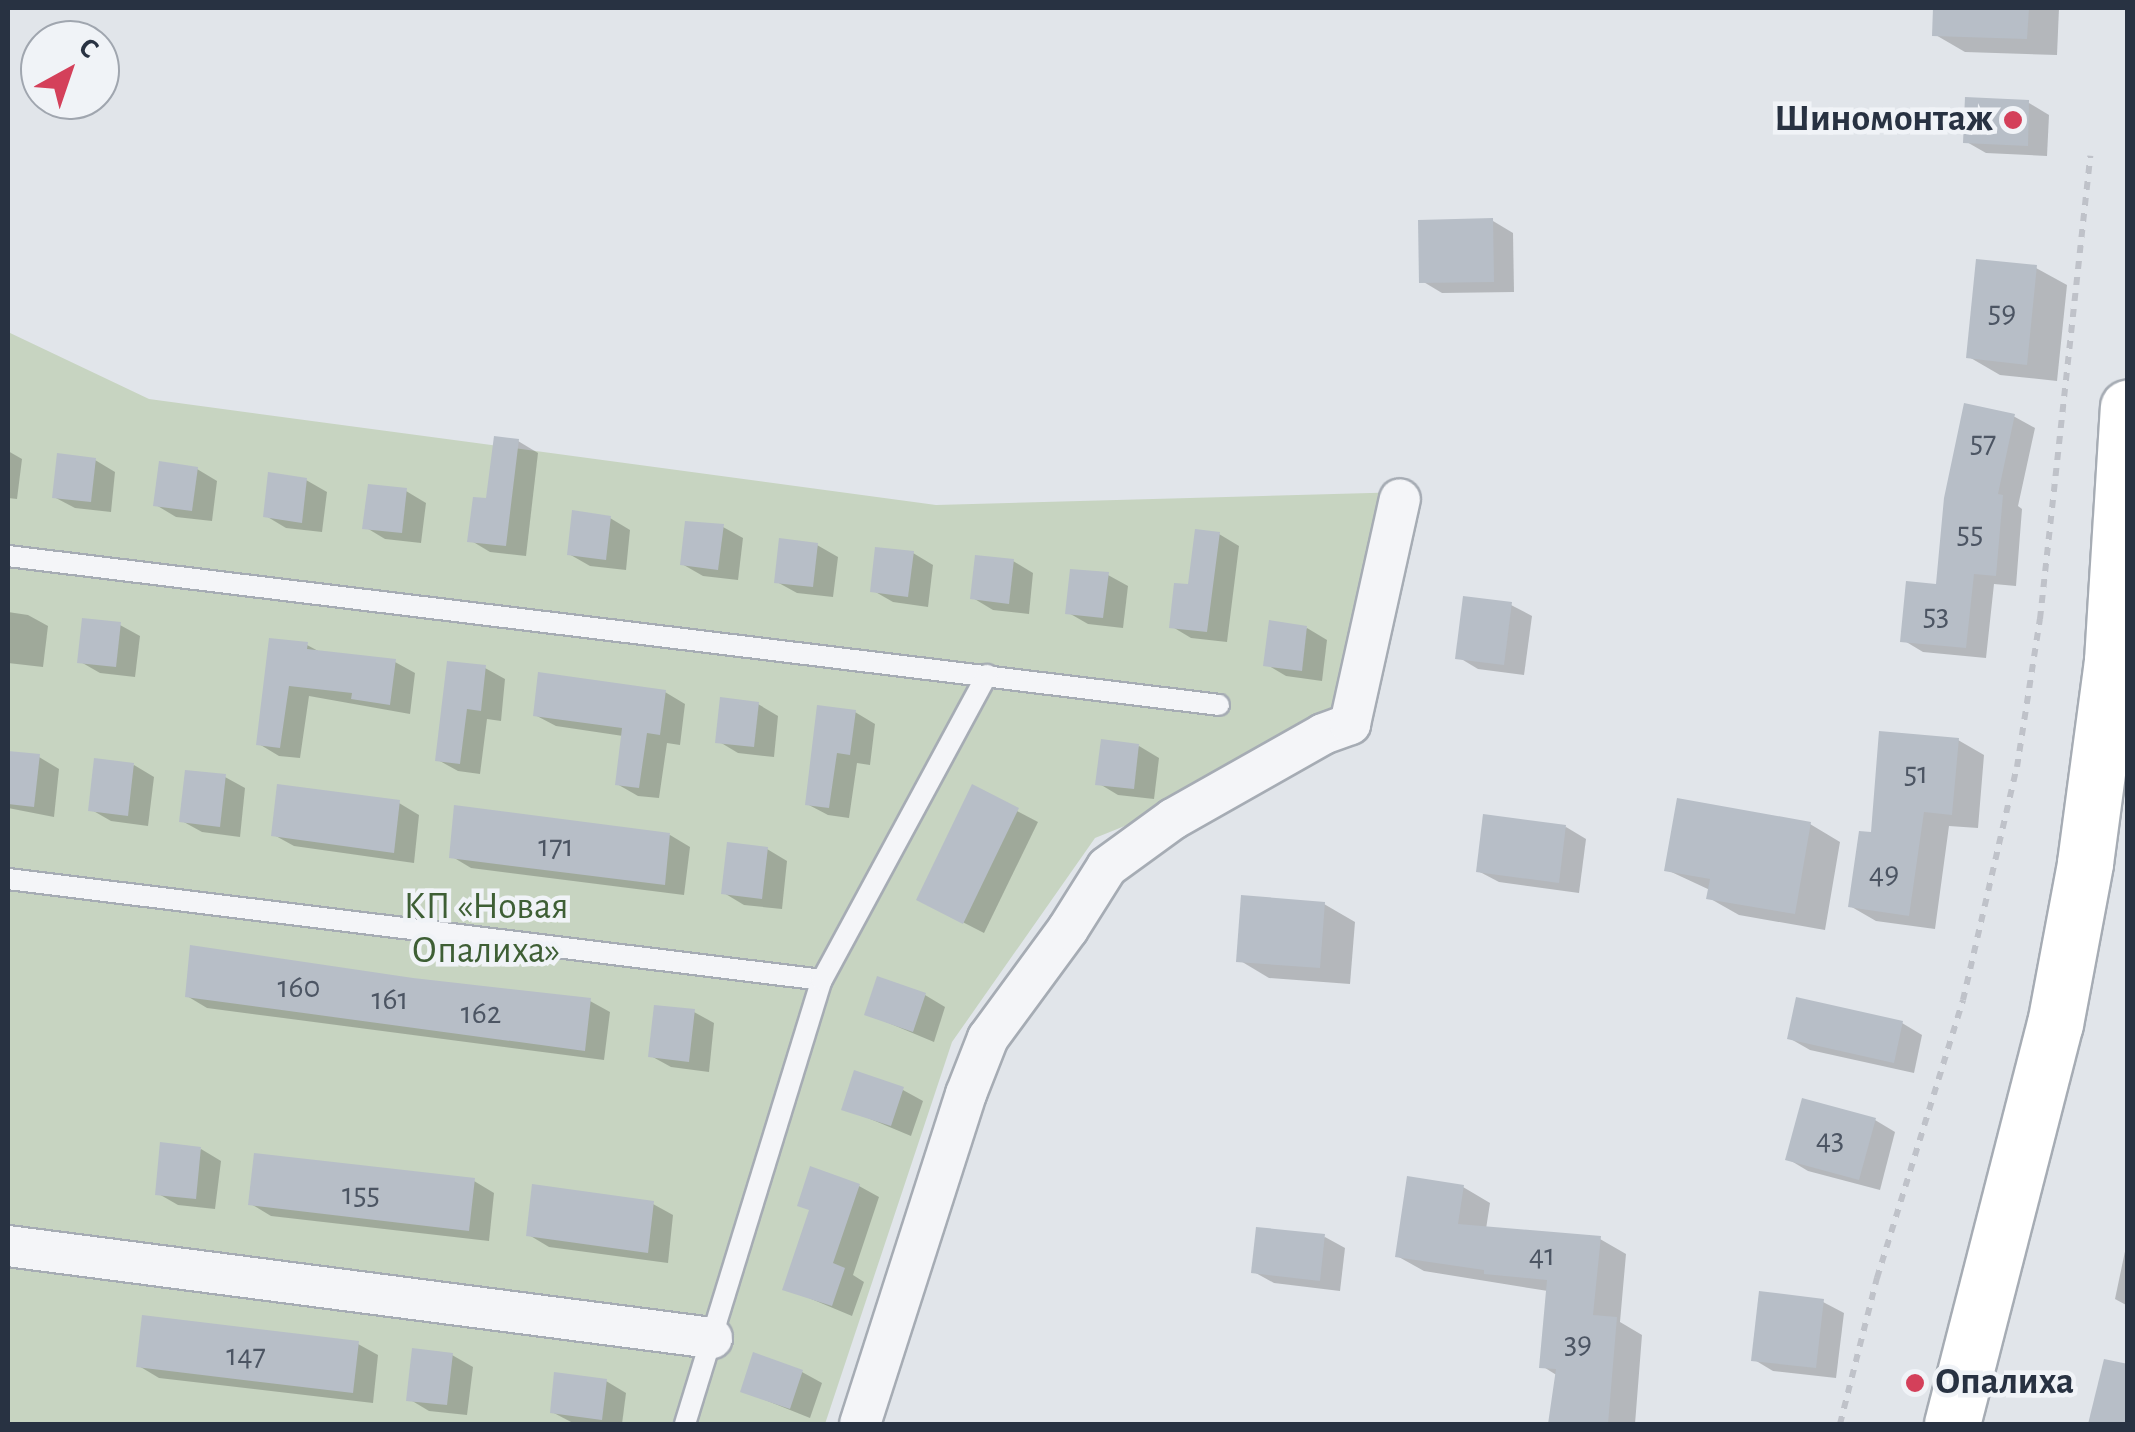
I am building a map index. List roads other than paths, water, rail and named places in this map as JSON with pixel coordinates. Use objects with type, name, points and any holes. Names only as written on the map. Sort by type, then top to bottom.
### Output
[{"type":"main road","points":[[1952,1424],[2055,1024],[2086,863],[2114,641],[2128,408]]},
{"type":"street","points":[[860,1424],[966,1094],[988,1038],[1068,930],[1107,867],[1173,819],[1323,734],[1350,724],[1400,499]]},
{"type":"street","points":[[8,1246],[712,1338]]},
{"type":"lane","points":[[8,556],[1220,705]]},
{"type":"lane","points":[[685,1424],[822,980],[987,675]]},
{"type":"lane","points":[[8,880],[822,980]]},
{"type":"place","name":"Шиномонтаж","points":[[2013,120]]},
{"type":"place","name":"Опалиха","points":[[1915,1383]]},
{"type":"park label","name":"КП «Новая Опалиха»","points":[[486,930]]}]
